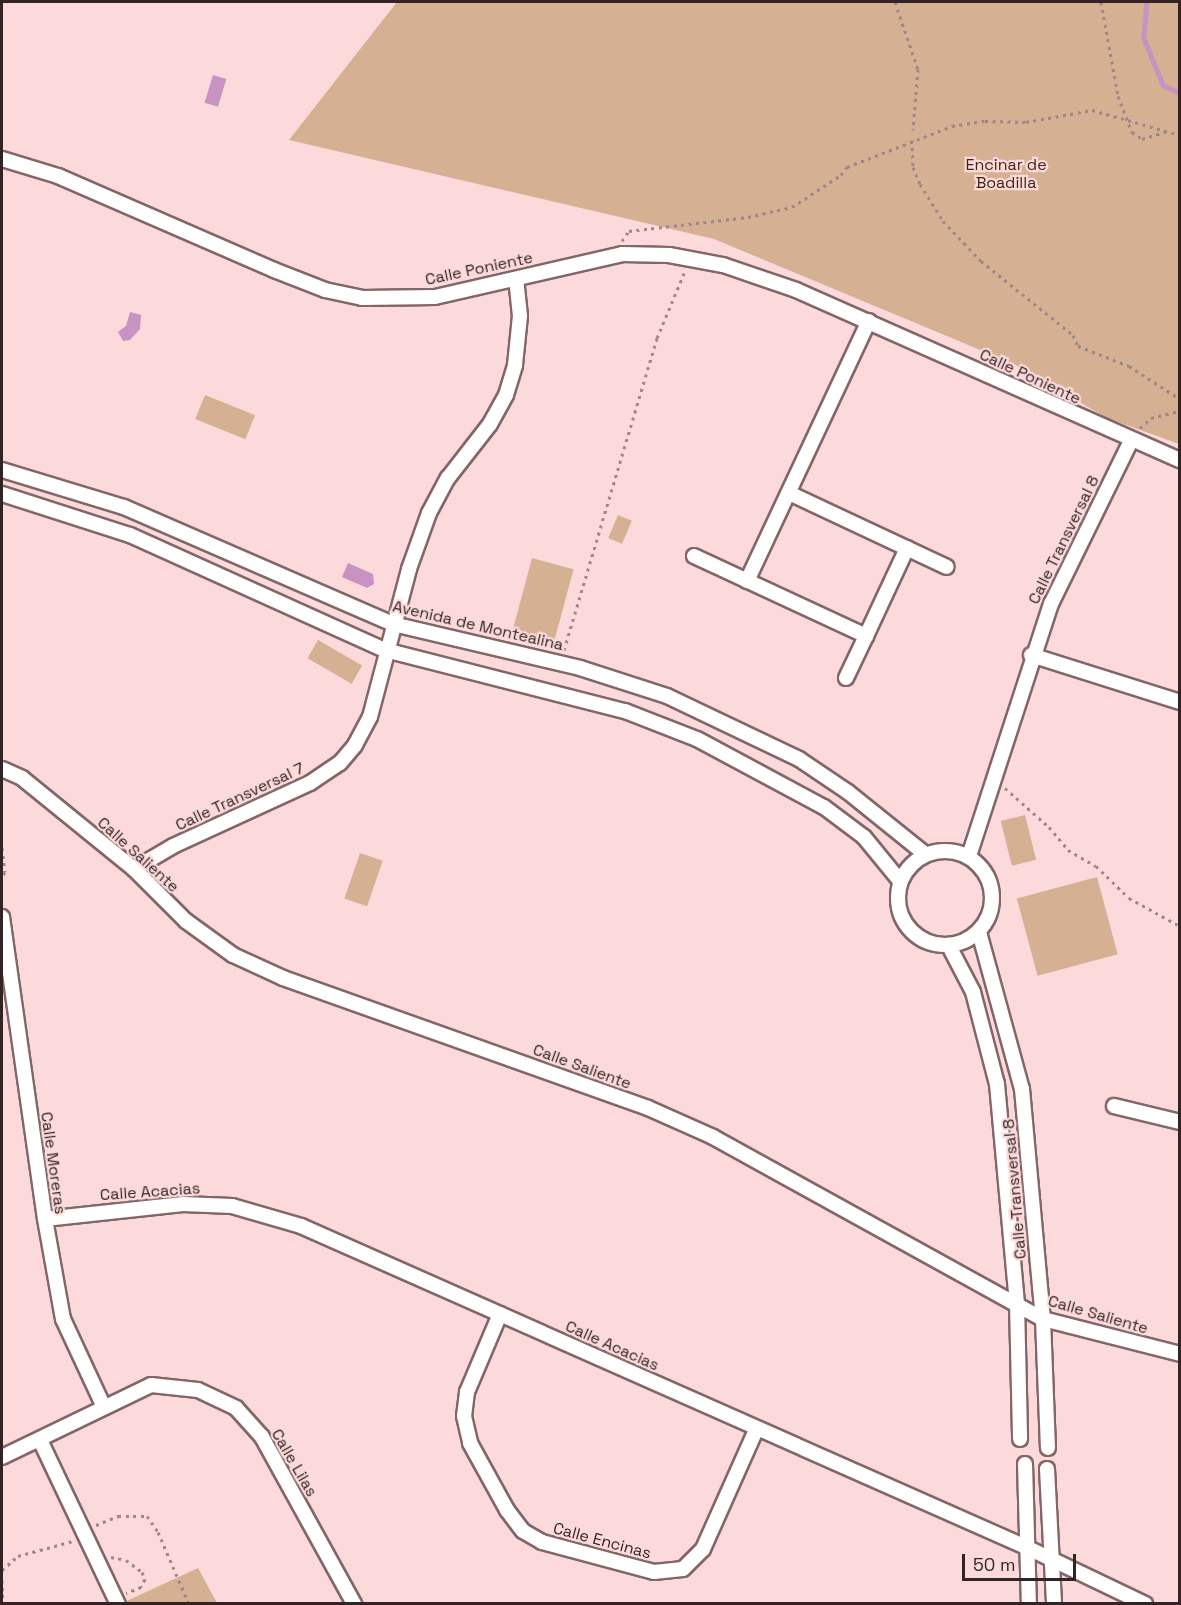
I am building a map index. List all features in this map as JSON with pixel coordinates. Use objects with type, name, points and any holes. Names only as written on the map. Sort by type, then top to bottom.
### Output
[{"type":"street","name":"Calle Poniente","points":[[2,159],[58,176],[325,290],[362,298],[435,297],[622,254],[691,258],[723,265],[796,290],[869,321],[1131,441],[1179,459]]},
{"type":"street","name":"Calle Transversal 7","points":[[134,869],[173,846],[274,802],[340,763],[370,717],[385,650],[429,513],[448,478],[490,424],[506,395],[515,365],[520,316],[516,280]]},
{"type":"street","points":[[747,581],[869,321]]},
{"type":"street","name":"Calle Transversal 8","points":[[969,856],[1031,655],[1050,604],[1131,441]]},
{"type":"street","name":"Avenida de Montealina","points":[[2,471],[124,507],[393,624],[560,663],[666,696],[756,736],[848,792],[925,854]]},
{"type":"street","points":[[789,493],[947,567]]},
{"type":"street","points":[[2,494],[130,535],[385,650],[584,699],[697,739],[824,807],[864,837],[900,881]]},
{"type":"street","points":[[846,678],[907,548]]},
{"type":"street","points":[[694,556],[866,636]]},
{"type":"street","points":[[1031,655],[1179,702]]},
{"type":"street","name":"Calle Saliente","points":[[2,769],[22,778],[134,869],[164,901],[233,955],[333,997],[648,1108],[713,1137],[1043,1318],[1179,1354]]},
{"type":"street","points":[[940,850],[969,856],[985,871],[993,891],[991,913],[979,932],[965,941],[948,946],[930,943],[913,933],[902,918],[897,900],[900,881],[906,870],[925,854],[940,850]]},
{"type":"street","name":"Calle Moreras","points":[[2,916],[45,1219],[63,1319],[103,1405]]},
{"type":"street","name":"Calle Transversal 8","points":[[979,932],[1022,1089],[1043,1318],[1048,1448]]},
{"type":"street","name":"Calle Transversal 8","points":[[948,946],[973,992],[997,1084],[1017,1304],[1020,1439]]},
{"type":"street","points":[[1114,1106],[1179,1122]]},
{"type":"street","name":"Calle Acacias","points":[[45,1219],[125,1208],[232,1206],[301,1227],[756,1430],[1028,1548],[1145,1604]]},
{"type":"street","name":"Calle Encinas","points":[[500,1314],[467,1392],[464,1416],[470,1443],[507,1510],[523,1531],[542,1542],[654,1572],[683,1569],[703,1549],[756,1430]]},
{"type":"street","name":"Calle Lilas","points":[[2,1457],[40,1440],[103,1405],[151,1385],[198,1390],[236,1408],[262,1437],[354,1604]]},
{"type":"street","points":[[40,1440],[115,1598]]},
{"type":"street","points":[[1025,1464],[1029,1604]]},
{"type":"street","points":[[1047,1468],[1054,1604]]},
{"type":"path","points":[[895,2],[918,69],[913,130]]},
{"type":"path","points":[[1101,2],[1118,96],[1132,132],[1142,139],[1167,131]]},
{"type":"path","points":[[622,254],[619,246],[629,231],[781,211],[841,175],[847,167],[952,126],[985,121],[1026,122],[1070,112],[1092,110],[1179,135]]},
{"type":"path","points":[[912,141],[914,167],[920,184],[943,221],[981,261],[1073,335],[1078,346],[1129,366],[1179,399]]},
{"type":"path","points":[[560,663],[657,338],[691,258]]},
{"type":"path","points":[[1131,441],[1151,418],[1179,411]]},
{"type":"path","points":[[994,779],[1049,827],[1068,850],[1096,866],[1129,898],[1179,926]]},
{"type":"path","points":[[2,848],[5,873],[2,876]]},
{"type":"path","points":[[2,1564],[86,1537],[118,1516],[147,1516],[158,1532],[189,1604]]},
{"type":"path","points":[[86,1537],[106,1556],[126,1560],[142,1572],[145,1579],[141,1587],[115,1598]]},
{"type":"path","points":[[2,1570],[8,1561]]},
{"type":"path","points":[[2,1580],[3,1604]]},
{"type":"green space","name":"Encinar de Boadilla","points":[[397,2],[1179,2],[1179,444],[1107,418],[1014,364],[714,239],[289,140]]},
{"type":"green space","points":[[205,395],[255,415],[245,439],[195,419]]},
{"type":"green space","points":[[618,515],[632,521],[622,544],[608,538]]},
{"type":"green space","points":[[532,558],[574,569],[553,647],[511,636]]},
{"type":"green space","points":[[318,640],[362,666],[352,684],[308,658]]},
{"type":"green space","points":[[1025,815],[1036,860],[1012,866],[1001,821]]},
{"type":"green space","points":[[360,853],[383,861],[367,906],[344,898]]},
{"type":"green space","points":[[1097,877],[1118,954],[1038,976],[1017,898]]},
{"type":"green space","points":[[198,1568],[217,1603],[120,1604]]},
{"type":"shaded area","points":[[213,75],[226,79],[218,107],[205,103]]},
{"type":"shaded area","points":[[130,312],[141,315],[140,329],[130,340],[123,341],[118,332],[126,326]]},
{"type":"shaded area","points":[[348,563],[373,574],[374,584],[367,588],[342,577]]},
{"type":"waterway","points":[[1147,2],[1144,38],[1163,85],[1180,93]]}]
